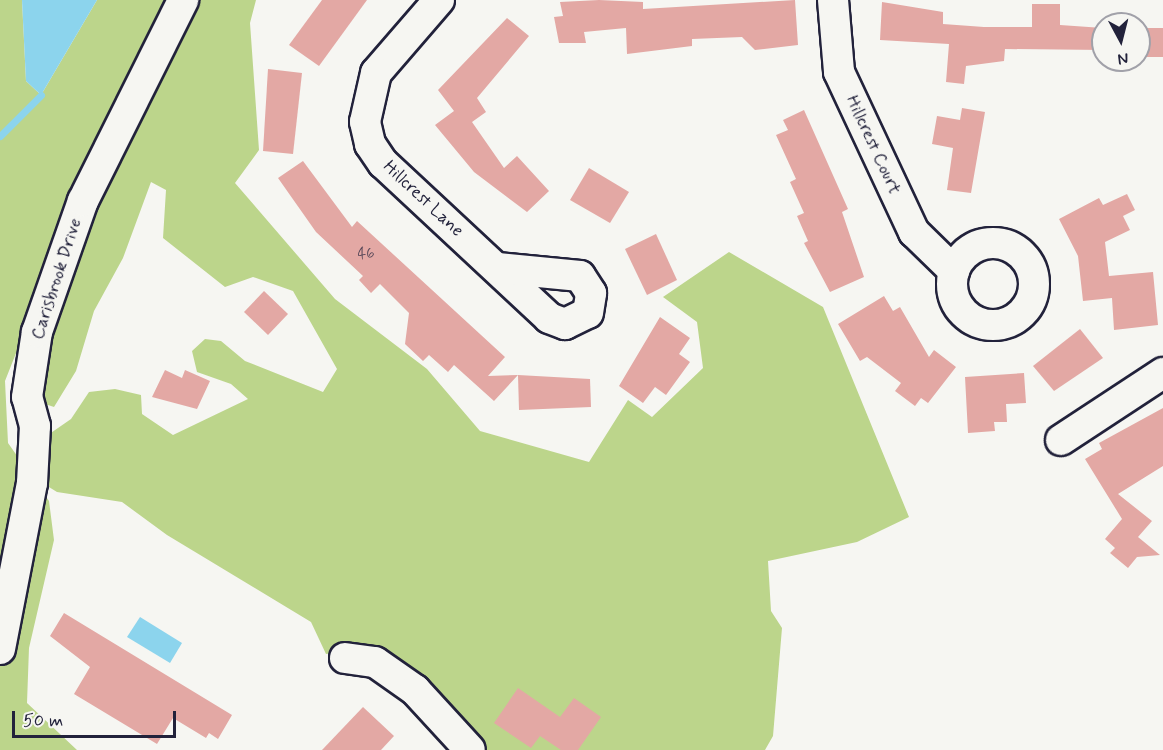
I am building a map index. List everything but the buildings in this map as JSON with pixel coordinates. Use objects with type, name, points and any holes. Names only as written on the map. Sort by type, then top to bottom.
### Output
[{"type":"street","name":"Carisbrook Drive","points":[[0,649],[32,483],[35,426],[27,396],[37,332],[83,201],[183,0]]},
{"type":"street","name":"Hillcrest Lane","points":[[439,0],[376,73],[365,122],[383,163],[497,268]]},
{"type":"street","name":"Hillcrest Court","points":[[833,0],[839,72],[914,232],[954,271]]},
{"type":"street","points":[[1061,440],[1163,373]]},
{"type":"street","points":[[345,658],[375,662],[415,690],[470,750]]},
{"type":"green space","points":[[0,0],[22,0],[26,81],[41,95],[97,0],[173,0],[105,128],[5,381],[8,443],[49,501],[54,540],[29,648],[27,703],[77,750],[0,750]]},
{"type":"green space","points":[[191,0],[256,0],[250,23],[259,150],[235,183],[335,299],[427,369],[480,431],[589,462],[628,400],[652,417],[703,368],[697,322],[663,297],[729,252],[823,307],[909,517],[857,542],[768,561],[771,611],[782,628],[773,736],[765,750],[481,750],[338,652],[326,654],[311,622],[167,535],[122,502],[57,492],[44,484],[45,437],[71,419],[89,392],[115,389],[141,395],[142,414],[173,435],[248,399],[231,384],[197,372],[192,351],[205,339],[221,341],[245,361],[323,392],[337,369],[293,291],[253,277],[225,287],[163,238],[166,190],[151,182],[123,258],[94,311],[76,371],[54,407],[39,402],[50,324],[90,205]]},
{"type":"water","points":[[22,0],[97,0],[41,95],[26,81]]},
{"type":"water","points":[[140,617],[182,643],[170,663],[127,637]]},
{"type":"waterway","points":[[0,136],[41,95]]}]
